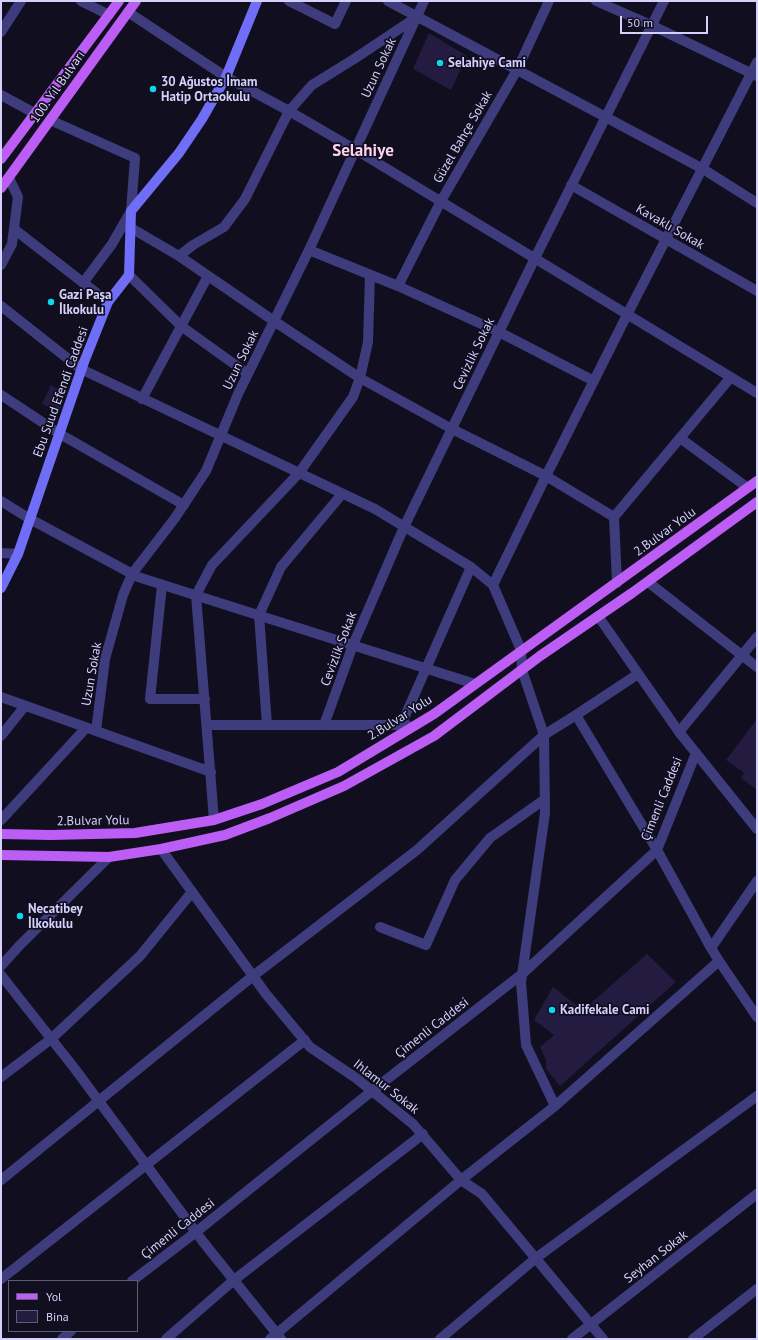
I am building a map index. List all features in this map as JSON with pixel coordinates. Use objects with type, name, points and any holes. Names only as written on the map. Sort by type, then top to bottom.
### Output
[{"type":"main road","name":"100. Yıl Bulvarı","points":[[1,159],[119,1]]},
{"type":"main road","name":"100. Yıl Bulvarı","points":[[1,188],[136,1]]},
{"type":"main road","points":[[128,275],[131,211],[179,154],[202,120],[226,77],[256,1]]},
{"type":"main road","name":"Ebu Suud Efendi Caddesi","points":[[1,588],[18,554],[81,370],[108,302],[128,275]]},
{"type":"main road","name":"2.Bulvar Yolu","points":[[1,834],[51,836],[135,834],[214,820],[262,804],[338,772],[434,714],[757,481]]},
{"type":"main road","points":[[1,855],[109,857],[161,849],[225,835],[270,818],[344,786],[434,736],[540,656],[648,582],[757,502]]},
{"type":"street","points":[[1,31],[21,1]]},
{"type":"street","points":[[81,1],[109,15]]},
{"type":"street","points":[[288,1],[335,24],[346,1]]},
{"type":"street","points":[[388,1],[703,169],[757,203]]},
{"type":"street","name":"Uzun Sokak","points":[[91,729],[105,659],[123,596],[132,574],[184,505],[206,471],[248,374],[309,250],[424,1]]},
{"type":"street","name":"Güzel Bahçe Sokak","points":[[398,286],[441,202],[517,70],[549,1]]},
{"type":"street","points":[[596,1],[651,25],[754,75]]},
{"type":"street","name":"Cevizlik Sokak","points":[[324,725],[353,645],[404,527],[571,185],[664,1]]},
{"type":"street","points":[[128,12],[226,77],[289,110],[757,393]]},
{"type":"street","points":[[179,256],[193,245],[224,227],[245,199],[289,110],[312,85],[417,17]]},
{"type":"street","points":[[493,585],[628,314],[703,169],[754,75],[757,62]]},
{"type":"street","points":[[1,96],[36,114]]},
{"type":"street","points":[[50,120],[135,158],[131,211],[112,244],[83,283]]},
{"type":"street","points":[[1,265],[12,244],[18,197],[9,178]]},
{"type":"street","name":"Kavaklı Sokak","points":[[571,185],[757,292]]},
{"type":"street","points":[[131,228],[179,256],[360,378],[452,429],[546,476],[614,517]]},
{"type":"street","points":[[14,229],[108,302]]},
{"type":"street","points":[[309,250],[398,286],[499,332],[594,381]]},
{"type":"street","points":[[128,275],[181,326],[248,374]]},
{"type":"street","points":[[214,820],[196,595],[212,564],[299,473],[353,397],[360,378],[368,342],[370,275]]},
{"type":"street","points":[[142,399],[208,276]]},
{"type":"street","points":[[1,306],[81,370],[375,509],[471,567],[493,585],[521,650],[522,670],[544,735],[545,813],[521,982],[526,1045],[555,1106]]},
{"type":"street","points":[[617,583],[614,517],[731,377]]},
{"type":"street","points":[[1,395],[60,434],[184,505]]},
{"type":"street","points":[[680,438],[748,488]]},
{"type":"street","points":[[267,725],[260,616],[281,567],[342,494]]},
{"type":"street","points":[[1,501],[30,519],[138,577],[475,684]]},
{"type":"street","points":[[1,553],[18,554]]},
{"type":"street","points":[[401,725],[471,567]]},
{"type":"street","points":[[648,582],[757,667]]},
{"type":"street","points":[[162,584],[150,698],[205,699]]},
{"type":"street","points":[[598,616],[679,732],[757,829]]},
{"type":"street","points":[[679,732],[757,637]]},
{"type":"street","points":[[1,1180],[253,976],[417,850],[544,735],[638,674]]},
{"type":"street","points":[[1,697],[211,772]]},
{"type":"street","points":[[1,736],[26,706]]},
{"type":"street","points":[[576,715],[656,850],[719,962],[757,1017]]},
{"type":"street","points":[[207,725],[415,725]]},
{"type":"street","points":[[1,820],[91,729]]},
{"type":"street","name":"Çimenli Caddesi","points":[[133,1280],[522,974],[656,850],[696,753]]},
{"type":"street","points":[[380,927],[426,945],[455,880],[490,838],[545,799]]},
{"type":"street","name":"Ihlamur Sokak","points":[[161,849],[266,994],[310,1047],[356,1078],[413,1124],[461,1180],[482,1194],[604,1339]]},
{"type":"street","points":[[1,966],[20,945],[109,857]]},
{"type":"street","points":[[711,948],[757,881]]},
{"type":"street","points":[[1,1077],[51,1039],[140,956],[192,892]]},
{"type":"street","points":[[1,975],[98,1100],[276,1337],[461,1180],[555,1106],[719,962]]},
{"type":"street","points":[[1,1279],[305,1040]]},
{"type":"street","points":[[440,1339],[536,1258],[757,1096]]},
{"type":"street","points":[[166,1339],[234,1280],[423,1134]]},
{"type":"street","name":"Seyhan Sokak","points":[[572,1339],[757,1194]]},
{"type":"street","points":[[693,1339],[757,1289]]},
{"type":"street","points":[[62,1339],[70,1332]]},
{"type":"building","name":"Selahiye Cami","points":[[429,33],[467,56],[451,90],[413,69]]},
{"type":"building","points":[[51,385],[66,394],[59,412],[42,404]]},
{"type":"building","points":[[757,719],[757,790],[741,778],[744,773],[726,760]]},
{"type":"building","points":[[647,954],[676,982],[560,1086],[546,1069],[546,1060],[540,1047],[554,1035],[534,1020],[553,987],[583,1010]]},
{"type":"place","name":"Selahiye Cami","points":[[440,63]]},
{"type":"place","name":"30 Ağustos İmam Hatip Ortaokulu","points":[[153,89]]},
{"type":"place","name":"Gazi Paşa İlkokulu","points":[[51,302]]},
{"type":"place","name":"Necatibey İlkokulu","points":[[20,916]]},
{"type":"place","name":"Kadifekale Cami","points":[[552,1010]]},
{"type":"district","name":"Selahiye","points":[[363,151]]}]
